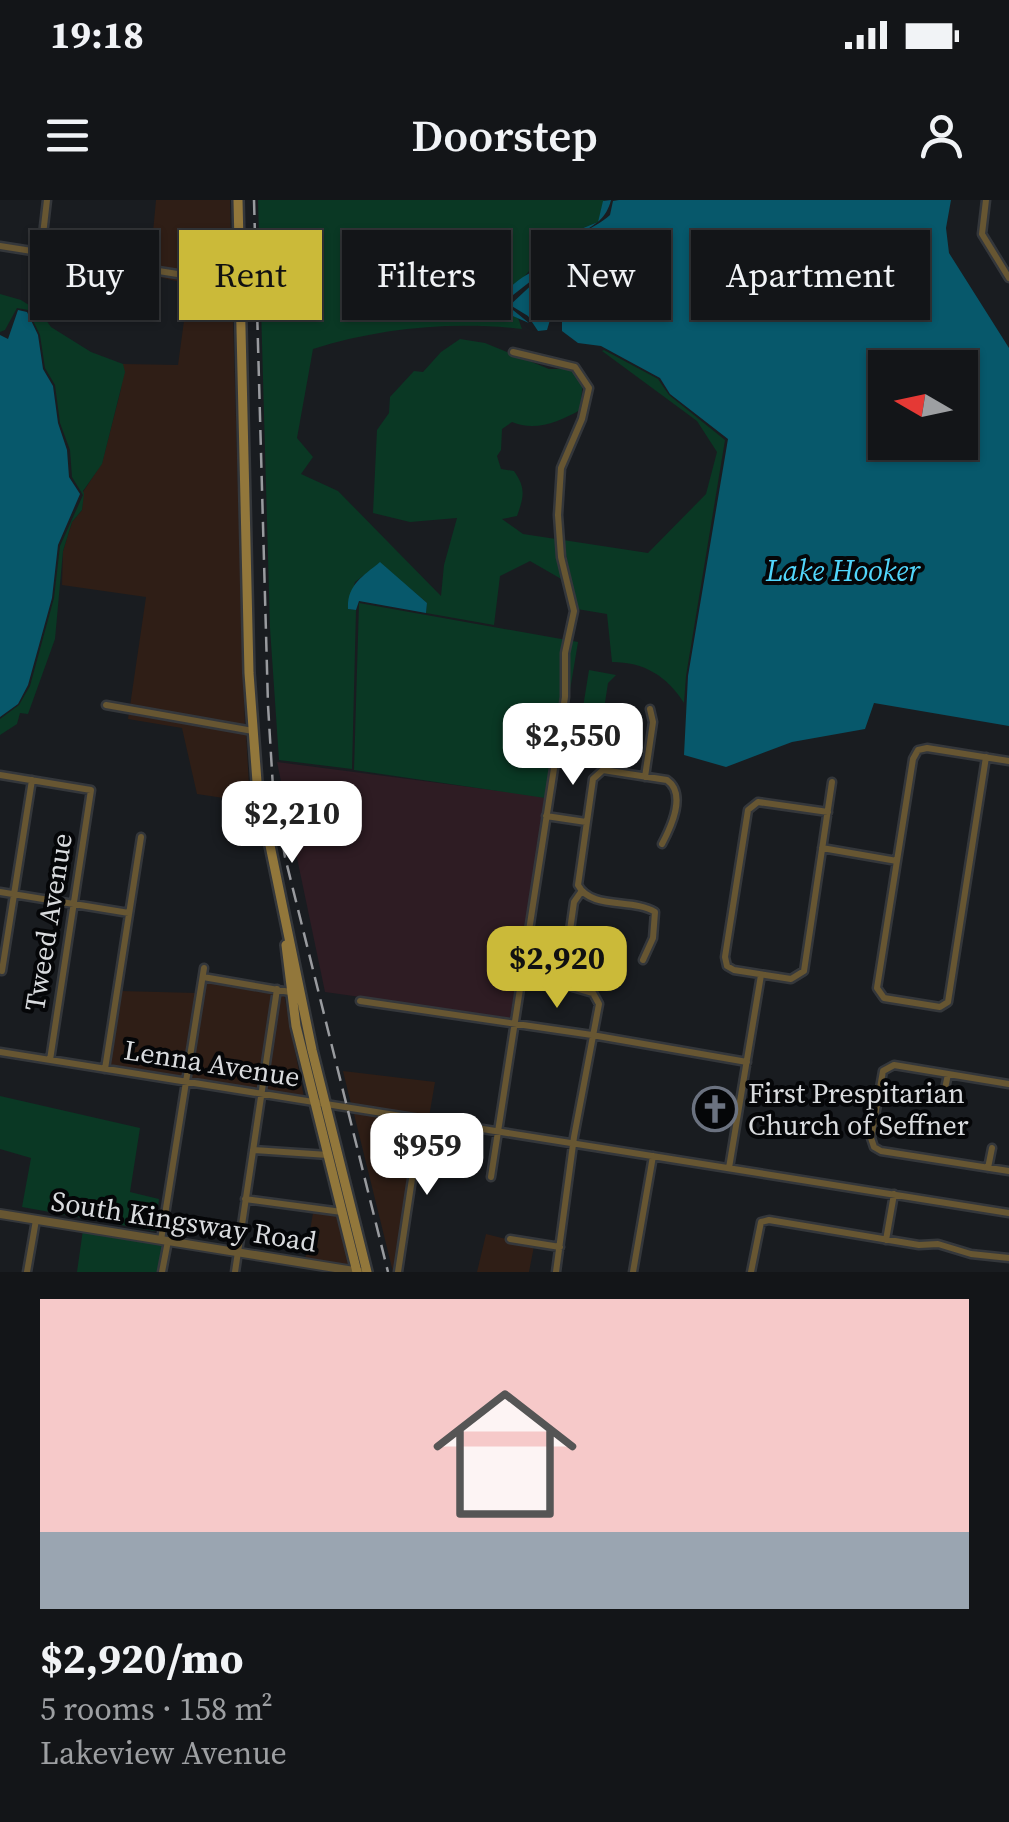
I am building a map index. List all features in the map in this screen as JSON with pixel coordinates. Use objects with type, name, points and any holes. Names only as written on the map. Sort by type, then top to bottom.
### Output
[{"type":"main road","points":[[238,200],[239,230]]},
{"type":"main road","points":[[243,320],[248,673],[265,832],[360,1272]]},
{"type":"main road","points":[[281,908],[290,992],[321,1102],[328,1156],[360,1272]]},
{"type":"street","points":[[44,230],[47,200]]},
{"type":"street","points":[[986,200],[982,234],[1009,278]]},
{"type":"street","points":[[0,246],[30,250]]},
{"type":"street","points":[[492,1177],[565,697],[565,653],[574,612],[561,557],[561,468],[582,419],[589,388],[575,367],[513,352]]},
{"type":"street","points":[[106,705],[253,731]]},
{"type":"street","points":[[644,777],[653,722],[650,708]]},
{"type":"street","points":[[986,757],[948,1002],[940,1007],[884,998],[877,988],[913,758],[918,750],[927,748],[986,757],[1009,761]]},
{"type":"street","points":[[643,960],[653,938],[655,912],[590,898],[581,892],[578,878],[597,773],[603,770],[667,780],[674,785],[677,794],[671,826],[662,844]]},
{"type":"street","points":[[0,775],[32,780],[2,971]]},
{"type":"street","name":"Tweed Avenue","points":[[32,780],[91,790],[50,1060]]},
{"type":"street","points":[[828,812],[758,802],[748,810],[725,957],[727,966],[791,978],[804,970],[828,812],[832,782]]},
{"type":"street","points":[[546,816],[586,822]]},
{"type":"street","points":[[105,1069],[141,838]]},
{"type":"street","points":[[822,848],[897,861]]},
{"type":"street","points":[[0,892],[129,913]]},
{"type":"street","points":[[556,1272],[598,998],[563,980],[574,902],[581,892]]},
{"type":"street","points":[[162,1272],[204,972],[290,992]]},
{"type":"street","points":[[730,1168],[761,974]]},
{"type":"street","points":[[235,1272],[277,990]]},
{"type":"street","points":[[360,1000],[747,1062]]},
{"type":"street","name":"Lenna Avenue","points":[[0,1052],[1009,1212]]},
{"type":"street","points":[[1009,1084],[894,1065],[882,1070],[872,1145],[881,1151],[1009,1172]]},
{"type":"street","points":[[944,1094],[948,1074]]},
{"type":"street","points":[[398,1272],[421,1119]]},
{"type":"street","points":[[988,1168],[992,1148]]},
{"type":"street","points":[[253,1150],[328,1156]]},
{"type":"street","points":[[634,1272],[652,1156]]},
{"type":"street","points":[[886,1240],[894,1194]]},
{"type":"street","points":[[244,1199],[342,1212]]},
{"type":"street","name":"South Kingsway Road","points":[[0,1214],[360,1272]]},
{"type":"street","points":[[28,1272],[36,1220]]},
{"type":"street","points":[[751,1272],[761,1222],[938,1244],[971,1254],[1009,1258]]},
{"type":"street","points":[[510,1239],[560,1247]]},
{"type":"shaded area","points":[[156,200],[230,200],[231,230],[179,230],[179,271],[159,268],[159,230],[153,230]]},
{"type":"shaded area","points":[[159,274],[179,277],[179,282],[159,277]]},
{"type":"shaded area","points":[[184,320],[233,320],[245,727],[130,706],[146,597],[62,585],[63,551],[72,522],[82,510],[83,492],[102,463],[121,389],[123,364],[178,365]]},
{"type":"shaded area","points":[[129,712],[246,732],[250,802],[197,794],[182,728],[128,719]]},
{"type":"shaded area","points":[[277,762],[547,797],[510,1018],[325,992]]},
{"type":"shaded area","points":[[205,980],[274,992],[259,1090],[189,1079]]},
{"type":"shaded area","points":[[198,986],[183,1079],[108,1067],[120,991],[196,993]]},
{"type":"shaded area","points":[[280,993],[284,994],[304,1097],[265,1091]]},
{"type":"shaded area","points":[[343,1071],[435,1082],[429,1117],[351,1104]]},
{"type":"shaded area","points":[[353,1110],[417,1121],[395,1272],[393,1272]]},
{"type":"shaded area","points":[[313,1213],[336,1215],[351,1267],[305,1260]]},
{"type":"shaded area","points":[[486,1234],[534,1246],[529,1272],[477,1272]]},
{"type":"green space","points":[[258,200],[604,200],[598,222],[578,230],[531,230],[531,270],[511,293],[511,230],[342,230],[342,320],[511,320],[511,315],[518,318],[522,329],[416,328],[313,349],[297,438],[313,457],[301,474],[338,491],[441,596],[444,565],[457,518],[410,522],[373,513],[377,430],[389,413],[390,397],[414,371],[423,372],[460,339],[485,343],[549,369],[573,369],[583,381],[580,410],[547,424],[529,426],[512,422],[502,429],[497,456],[501,469],[514,471],[523,493],[517,516],[502,519],[523,534],[556,539],[563,580],[530,561],[500,576],[494,625],[426,613],[427,603],[380,563],[355,582],[348,609],[356,610],[352,769],[279,760],[270,628],[261,320],[322,320],[322,230],[259,230]]},
{"type":"green space","points":[[0,294],[30,306],[30,314],[17,308],[0,332]]},
{"type":"green space","points":[[33,320],[46,320],[91,352],[123,364],[125,372],[102,464],[83,491],[84,494],[82,510],[72,522],[63,551],[55,639],[28,714],[20,713],[17,724],[0,735],[0,719],[19,705],[30,686],[54,598],[60,546],[83,495],[72,477],[70,450],[60,423],[55,385],[45,368],[40,335]]},
{"type":"green space","points":[[604,350],[658,379],[669,395],[725,440],[684,703],[654,672],[612,662],[607,614],[577,609],[563,540],[648,553],[706,494],[717,452],[697,421]]},
{"type":"green space","points":[[359,603],[578,642],[552,799],[354,770]]},
{"type":"green space","points":[[589,670],[616,675],[608,683],[602,722],[598,716],[595,720],[581,720]]},
{"type":"green space","points":[[0,1096],[140,1128],[130,1192],[159,1199],[155,1231],[22,1207],[31,1158],[0,1149]]},
{"type":"green space","points":[[83,1230],[164,1243],[159,1272],[77,1272]]},
{"type":"water","points":[[611,200],[606,212],[598,222],[603,201]]},
{"type":"water","name":"Lake Hooker","points":[[619,200],[951,200],[946,228],[949,253],[1009,348],[1009,726],[874,703],[865,729],[792,742],[726,767],[684,755],[688,676],[728,439],[670,394],[660,378],[601,346],[578,343],[562,331],[562,322],[550,320],[671,320],[671,230],[589,230],[610,215],[613,201]]},
{"type":"water","points":[[531,273],[531,281],[511,299],[511,287]]},
{"type":"water","name":"Lake Hooker","points":[[531,286],[531,320],[550,320],[547,330],[538,331],[528,316],[511,304]]},
{"type":"water","points":[[18,310],[27,312],[38,335],[43,369],[53,386],[69,477],[80,494],[58,545],[52,598],[28,685],[18,704],[0,717],[0,335],[8,339]]},
{"type":"water","points":[[380,562],[427,603],[426,613],[359,601],[356,610],[348,609],[353,588]]},
{"type":"railway","points":[[254,200],[273,788],[285,857],[388,1272]]},
{"type":"place","name":"First Prespitarian Church of Seffner","points":[[715,1109]]}]
